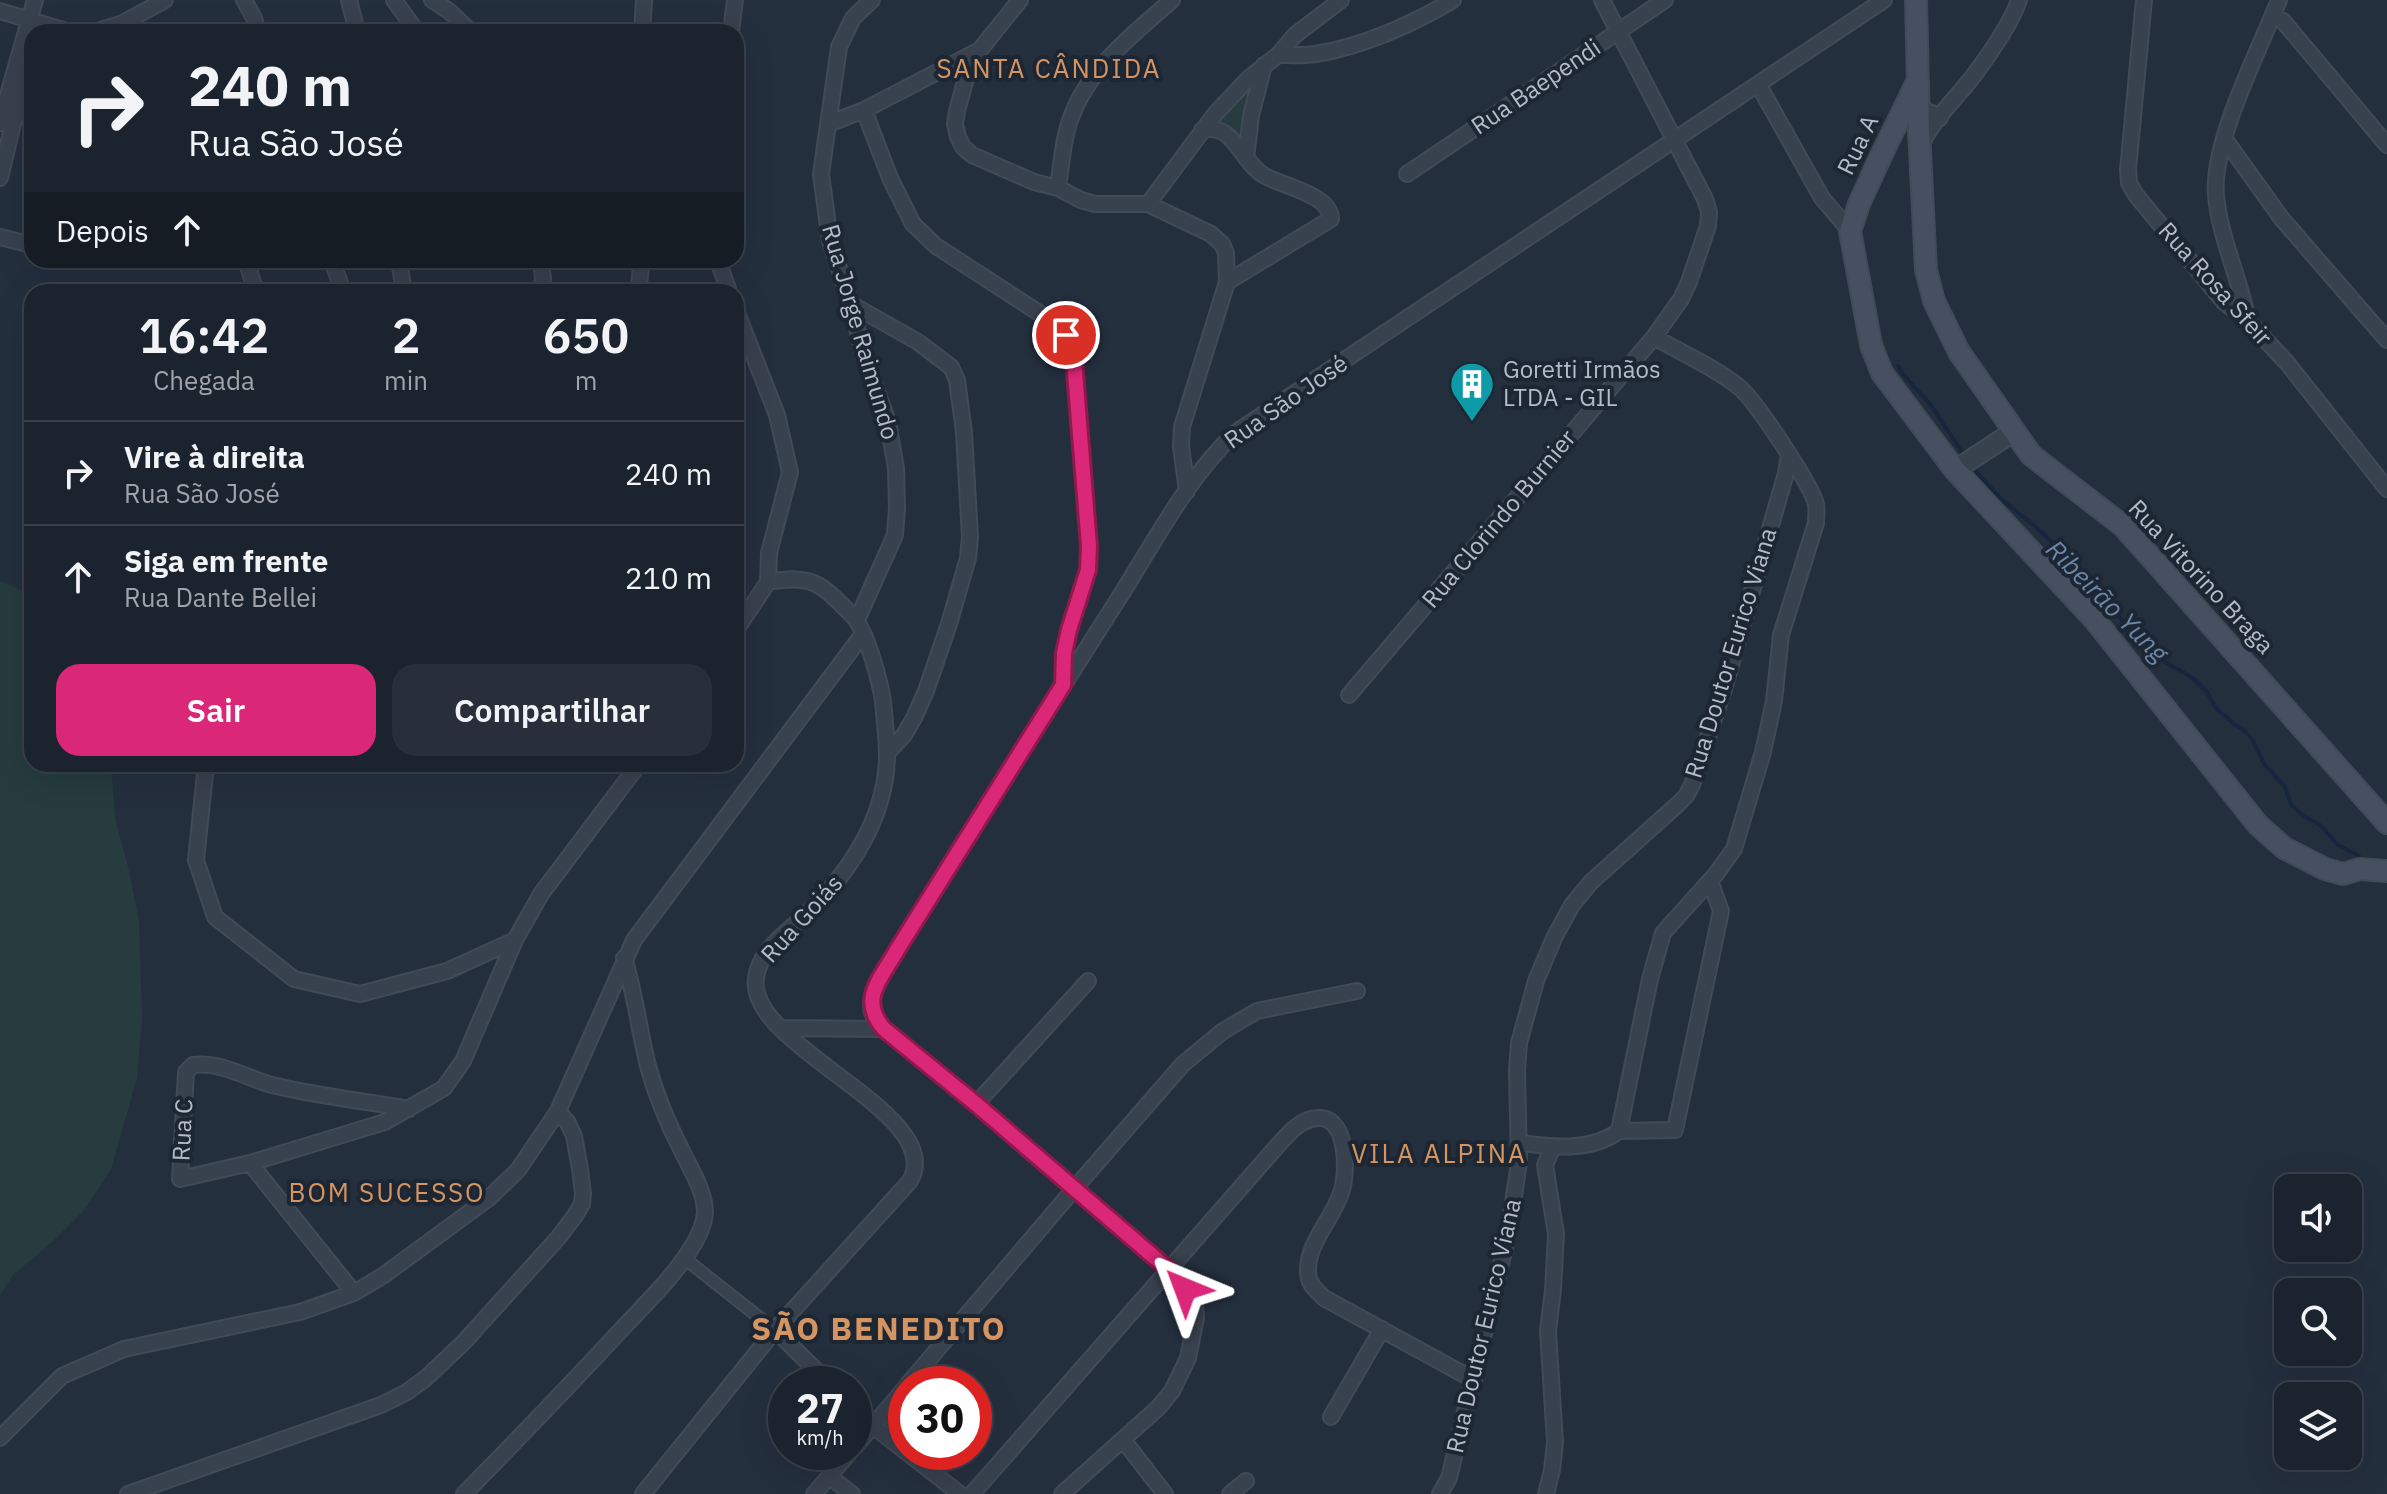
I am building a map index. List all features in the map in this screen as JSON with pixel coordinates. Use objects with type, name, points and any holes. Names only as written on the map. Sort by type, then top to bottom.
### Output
[{"type":"main road","name":"Rua Vitorino Braga","points":[[1916,0],[1926,270],[1934,301],[1959,352],[2031,455],[2123,526],[2387,823]]},
{"type":"main road","name":"Rua A","points":[[1850,231],[1859,204],[1896,125],[1918,93]]},
{"type":"main road","points":[[1850,231],[1871,345],[1882,373],[1964,464],[2094,619],[2258,825],[2284,848],[2325,869],[2343,874],[2360,869],[2387,871]]},
{"type":"street","points":[[34,24],[35,0]]},
{"type":"street","points":[[34,24],[44,0]]},
{"type":"street","points":[[120,24],[165,0]]},
{"type":"street","points":[[244,0],[256,24]]},
{"type":"street","points":[[349,0],[355,24]]},
{"type":"street","points":[[394,0],[411,24]]},
{"type":"street","points":[[432,0],[447,5],[464,24]]},
{"type":"street","points":[[642,24],[644,0]]},
{"type":"street","points":[[732,24],[735,0]]},
{"type":"street","name":"Rua Jorge Raimundo","points":[[0,1438],[62,1376],[124,1349],[300,1312],[354,1293],[384,1275],[489,1198],[518,1170],[558,1111],[634,940],[860,627],[895,535],[896,468],[888,422],[863,353],[830,241],[821,174],[839,47],[853,18],[872,0]]},
{"type":"street","points":[[1020,0],[979,51],[959,98],[955,124],[963,147],[984,162],[1058,188],[1081,200],[1095,204],[1148,204],[1211,234],[1222,244],[1226,253],[1227,282],[1182,427],[1181,446],[1187,491]]},
{"type":"street","points":[[1058,188],[1065,137],[1076,104],[1092,76],[1172,0]]},
{"type":"street","points":[[1148,204],[1215,114],[1295,35],[1341,0]]},
{"type":"street","points":[[1278,55],[1313,55],[1341,49],[1423,18],[1453,0]]},
{"type":"street","name":"Rua Clorindo Burnier","points":[[1349,695],[1654,337],[1689,282],[1708,226],[1709,212],[1705,199],[1602,0]]},
{"type":"street","name":"Rua Baependi","points":[[1407,174],[1665,0]]},
{"type":"street","name":"Rua São José","points":[[884,1029],[873,1016],[871,1005],[874,990],[1206,462],[1235,433],[1884,0]]},
{"type":"street","points":[[1896,125],[1919,140],[1974,75],[2011,18],[2019,0]]},
{"type":"street","name":"Rua Rosa Sfeir","points":[[2144,0],[2129,183],[2224,302],[2248,321],[2288,364],[2387,489]]},
{"type":"street","points":[[2248,321],[2243,293],[2218,212],[2215,176],[2224,138],[2279,0]]},
{"type":"street","points":[[0,11],[32,24]]},
{"type":"street","points":[[2273,15],[2283,21],[2387,145]]},
{"type":"street","points":[[828,124],[864,110],[979,51]]},
{"type":"street","points":[[0,123],[24,54]]},
{"type":"street","points":[[1246,158],[1251,116],[1264,65]]},
{"type":"street","points":[[0,178],[24,78]]},
{"type":"street","points":[[1758,84],[1822,198],[1850,231]]},
{"type":"street","points":[[1918,93],[1925,113],[1938,117]]},
{"type":"street","points":[[864,110],[890,178],[913,224],[936,246],[1056,324],[1070,345],[1074,360],[1089,546],[1088,570],[1064,653],[1063,685]]},
{"type":"street","points":[[1202,130],[1211,128],[1223,131],[1233,139],[1252,167],[1263,175],[1313,196],[1330,210],[1331,219],[1227,282]]},
{"type":"street","points":[[2224,138],[2282,219],[2387,340]]},
{"type":"street","points":[[1831,209],[1845,209],[1859,204]]},
{"type":"street","points":[[0,237],[24,243]]},
{"type":"street","points":[[851,304],[918,342],[951,367],[957,380],[964,432],[970,537],[968,558],[926,691],[904,735],[887,753]]},
{"type":"street","points":[[744,330],[777,415],[790,472],[769,553],[768,582],[744,618]]},
{"type":"street","points":[[1619,1131],[1650,979],[1663,933],[1734,849],[1774,701],[1781,635],[1816,523],[1816,506],[1811,493],[1789,454],[1740,387],[1654,337]]},
{"type":"street","points":[[1964,464],[2013,432]]},
{"type":"street","name":"Rua Doutor Eurico Viana","points":[[1440,1494],[1449,1478],[1508,1235],[1519,1163],[1519,1043],[1536,981],[1572,905],[1591,882],[1677,805],[1692,785],[1724,689],[1789,454]]},
{"type":"street","name":"Rua Goiás","points":[[768,582],[793,578],[823,587],[860,627],[883,693],[887,753],[882,792],[859,851],[831,890],[770,947],[759,964],[755,981],[761,1005],[770,1018],[803,1048],[880,1108],[902,1132],[917,1160],[916,1172],[910,1181],[775,1330]]},
{"type":"street","points":[[744,607],[755,602]]},
{"type":"street","points":[[205,772],[196,860],[215,917],[294,979],[360,994],[447,971],[515,940]]},
{"type":"street","name":"Rua C","points":[[409,1109],[271,1084],[203,1063],[193,1065],[186,1072],[180,1179],[250,1163],[385,1122],[409,1109],[444,1088],[463,1061],[515,940],[541,894],[633,772]]},
{"type":"street","points":[[1520,1143],[1553,1147],[1606,1141],[1619,1131],[1675,1130],[1721,911],[1710,881]]},
{"type":"street","points":[[464,1494],[556,1401],[661,1286],[684,1258],[705,1215],[697,1182],[655,1090],[624,958]]},
{"type":"street","points":[[976,1104],[1088,981]]},
{"type":"street","points":[[924,1366],[1183,1064],[1223,1031],[1257,1011],[1357,991]]},
{"type":"street","points":[[783,1028],[884,1029],[1168,1269],[1191,1295],[1196,1318],[1188,1358],[1172,1391],[1124,1441],[1062,1494]]},
{"type":"street","points":[[128,1494],[381,1405],[426,1378],[464,1342],[558,1238],[582,1204],[582,1181],[574,1136],[558,1111]]},
{"type":"street","points":[[972,1494],[1168,1269],[1299,1125],[1316,1118],[1328,1120],[1336,1126],[1341,1137],[1345,1155],[1344,1181],[1341,1195],[1312,1250],[1309,1281],[1324,1298],[1474,1380]]},
{"type":"street","points":[[1546,1494],[1555,1442],[1548,1331],[1556,1234],[1545,1165],[1553,1147]]},
{"type":"street","points":[[250,1163],[354,1293]]},
{"type":"street","points":[[1519,1163],[1545,1165]]},
{"type":"street","points":[[684,1258],[775,1330],[812,1366]]},
{"type":"street","points":[[1331,1417],[1382,1329]]},
{"type":"street","points":[[643,1494],[775,1330]]},
{"type":"street","points":[[888,1408],[873,1426],[960,1494]]},
{"type":"street","points":[[1124,1441],[1165,1494]]},
{"type":"street","points":[[814,1494],[834,1470]]},
{"type":"street","points":[[829,1476],[852,1494]]},
{"type":"street","points":[[1230,1494],[1246,1481]]},
{"type":"green space","points":[[1254,77],[1243,141],[1213,121]]},
{"type":"green space","points":[[0,581],[24,592],[24,772],[112,772],[115,818],[139,920],[142,1018],[137,1078],[111,1169],[85,1209],[13,1275],[0,1295]]},
{"type":"waterway","name":"Ribeirão Yung","points":[[1898,366],[1931,405],[1965,457]]},
{"type":"waterway","name":"Ribeirão Yung","points":[[1972,467],[2001,499],[2067,557],[2124,622],[2147,639],[2165,662],[2193,678],[2207,692],[2215,707],[2244,730],[2265,765],[2285,787],[2291,805],[2320,825],[2338,845],[2359,856]]},
{"type":"place","name":"Goretti Irmãos LTDA - GIL","points":[[1472,423]]},
{"type":"district","name":"SANTA CÂNDIDA","points":[[1049,69]]},
{"type":"district","name":"VILA ALPINA","points":[[1439,1154]]},
{"type":"district","name":"BOM SUCESSO","points":[[387,1193]]},
{"type":"district","name":"SÃO BENEDITO","points":[[879,1329]]},
{"type":"route","points":[[1066,335],[1074,360],[1089,546],[1088,570],[1064,653],[1063,685],[897,950],[874,990],[871,1005],[873,1016],[884,1029],[1168,1269],[1185,1289]]}]
